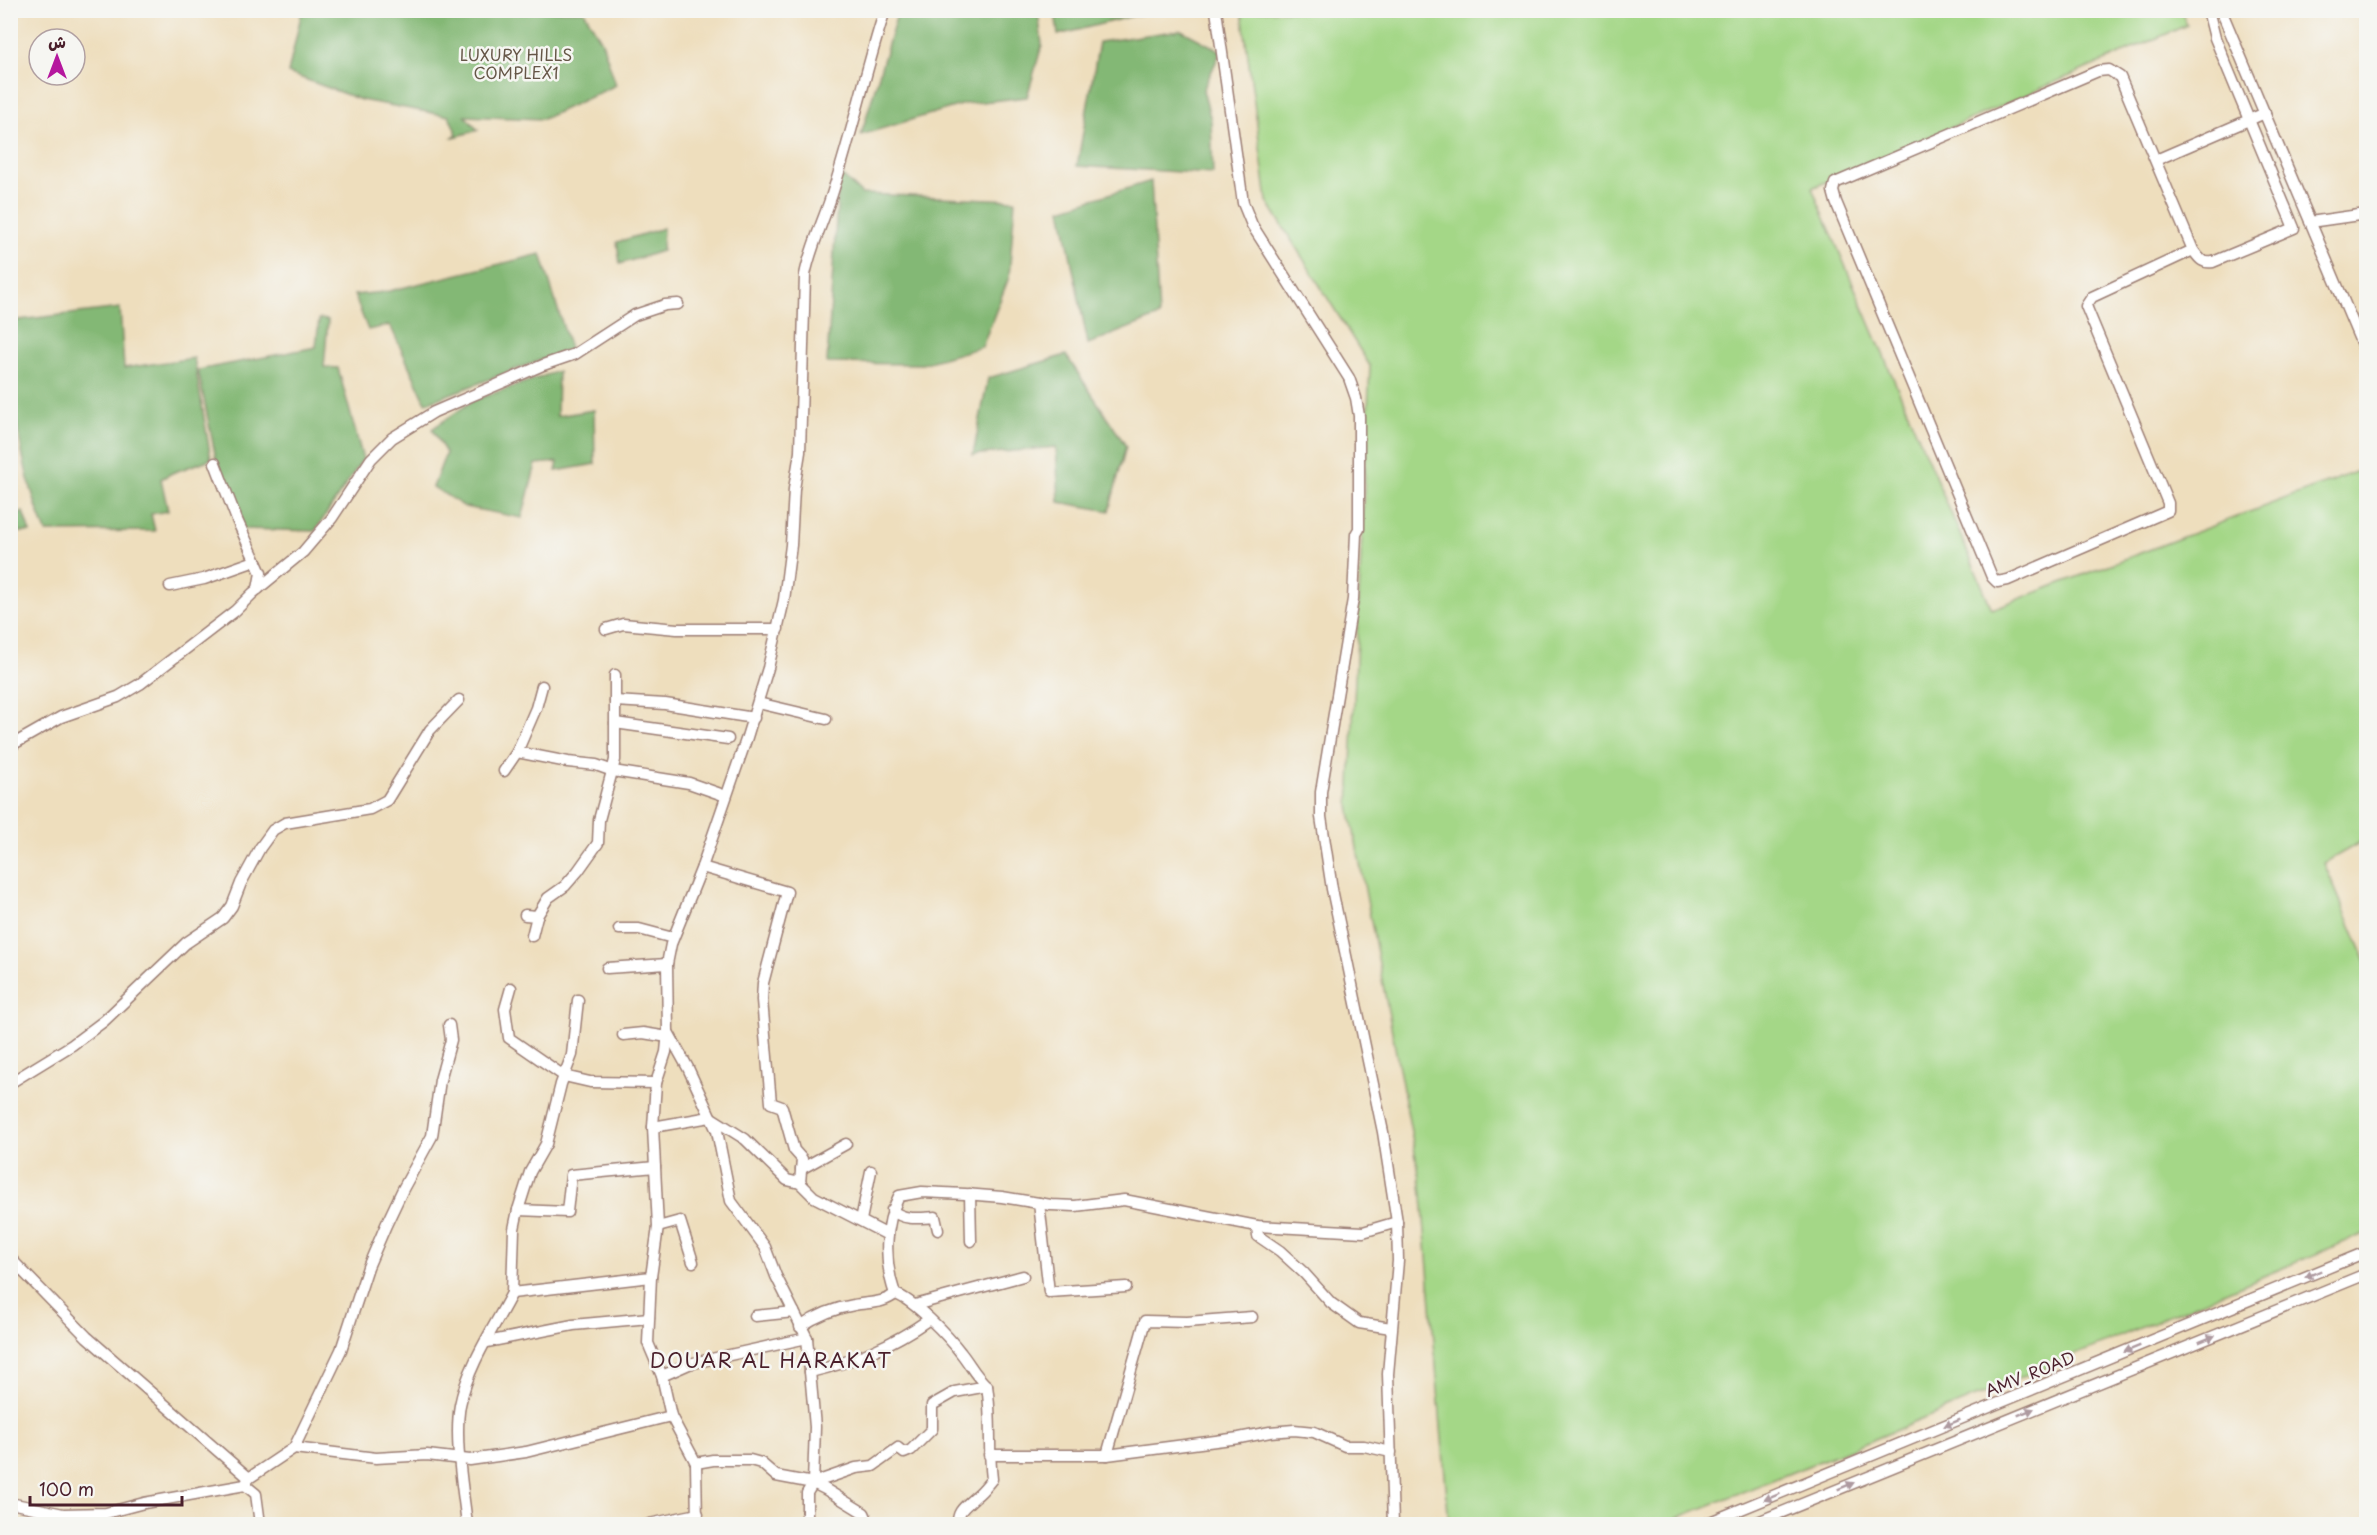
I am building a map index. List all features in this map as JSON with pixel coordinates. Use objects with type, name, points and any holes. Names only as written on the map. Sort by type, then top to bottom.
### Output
[{"type":"street","points":[[649,1524],[697,1519],[696,1463],[671,1416],[662,1377],[648,1343],[651,1277],[658,1227],[653,1127],[656,1083],[666,1052],[668,1034],[667,964],[673,938],[702,867],[758,703],[778,629],[791,544],[794,489],[800,452],[805,275],[808,256],[834,191],[885,10]]},
{"type":"street","points":[[1216,10],[1243,203],[1259,236],[1349,378],[1358,406],[1359,529],[1356,534],[1353,599],[1321,792],[1321,817],[1346,960],[1383,1132],[1397,1222],[1398,1261],[1389,1374],[1393,1524]]},
{"type":"street","points":[[2193,250],[2092,297],[2086,306],[2168,503],[2168,512],[2008,580],[1997,582],[1992,577],[1836,202],[1833,191],[1835,183],[2098,71],[2109,70],[2120,77],[2193,250],[2203,262],[2213,262],[2294,228],[2248,121],[2211,27],[2208,10]]},
{"type":"street","points":[[2221,10],[2367,354]]},
{"type":"street","points":[[2156,160],[2265,113]]},
{"type":"street","points":[[2310,222],[2367,214]]},
{"type":"street","points":[[10,746],[62,717],[118,697],[140,684],[235,611],[303,552],[332,518],[371,459],[392,438],[434,412],[543,365],[575,354],[635,315],[665,305],[678,304]]},
{"type":"street","points":[[215,463],[261,573],[258,589]]},
{"type":"street","points":[[170,586],[204,579],[255,561]]},
{"type":"street","points":[[606,629],[623,624],[677,629],[778,629]]},
{"type":"street","points":[[532,936],[537,916],[549,898],[565,886],[598,843],[599,820],[613,771],[616,747],[615,675]]},
{"type":"street","points":[[504,771],[517,752],[536,708],[542,686]]},
{"type":"street","points":[[10,1083],[72,1045],[104,1021],[186,943],[223,918],[232,906],[241,883],[273,830],[285,823],[370,809],[387,800],[430,730],[459,700]]},
{"type":"street","points":[[615,701],[665,704],[753,718]]},
{"type":"street","points":[[758,703],[826,719]]},
{"type":"street","points":[[615,723],[728,739]]},
{"type":"street","points":[[517,752],[689,783],[726,796]]},
{"type":"street","points":[[702,867],[787,892],[763,982],[762,1000],[771,1103],[782,1107],[795,1150],[802,1159],[801,1183]]},
{"type":"street","points":[[525,915],[537,916]]},
{"type":"street","points":[[619,929],[639,930],[673,938]]},
{"type":"street","points":[[606,968],[667,964]]},
{"type":"street","points":[[511,988],[506,1009],[508,1038],[564,1076],[590,1082],[656,1083]]},
{"type":"street","points":[[466,1524],[459,1458],[460,1406],[472,1367],[512,1293],[514,1229],[518,1210],[530,1172],[546,1144],[561,1084],[572,1055],[578,1000]]},
{"type":"street","points":[[10,1503],[63,1514],[106,1513],[247,1481],[294,1448],[338,1358],[352,1322],[368,1267],[386,1225],[432,1136],[440,1080],[451,1040],[449,1025]]},
{"type":"street","points":[[623,1035],[668,1034]]},
{"type":"street","points":[[668,1034],[688,1068],[717,1131],[731,1201],[765,1247],[776,1276],[807,1338],[814,1427],[813,1483],[807,1493],[807,1524]]},
{"type":"street","points":[[653,1127],[710,1117],[745,1139],[787,1180],[801,1183],[814,1197],[888,1235]]},
{"type":"street","points":[[801,1169],[846,1144]]},
{"type":"street","points":[[518,1210],[567,1212],[571,1175],[655,1167]]},
{"type":"street","points":[[861,1220],[871,1171]]},
{"type":"street","points":[[958,1524],[957,1517],[964,1506],[993,1479],[989,1455],[990,1405],[987,1386],[979,1380],[962,1354],[915,1305],[895,1294],[887,1259],[888,1235],[892,1210],[900,1196],[922,1192],[970,1194],[1075,1206],[1124,1200],[1257,1226],[1363,1232],[1397,1222]]},
{"type":"street","points":[[970,1194],[971,1241]]},
{"type":"street","points":[[1039,1203],[1049,1292],[1126,1287]]},
{"type":"street","points":[[892,1210],[898,1216],[916,1219],[935,1217],[938,1219],[938,1230]]},
{"type":"street","points":[[658,1227],[680,1221],[693,1262]]},
{"type":"street","points":[[1257,1226],[1258,1236],[1280,1251],[1304,1273],[1331,1303],[1359,1323],[1391,1328]]},
{"type":"street","name":"AMV_ROAD","points":[[1705,1524],[2367,1252]]},
{"type":"street","points":[[10,1258],[87,1337],[247,1481],[256,1494],[260,1524]]},
{"type":"street","points":[[1753,1524],[2367,1274]]},
{"type":"street","points":[[915,1305],[1023,1276]]},
{"type":"street","points":[[512,1293],[651,1277]]},
{"type":"street","points":[[801,1327],[825,1313],[851,1305],[887,1300],[895,1294]]},
{"type":"street","points":[[754,1316],[795,1312]]},
{"type":"street","points":[[1107,1455],[1145,1321],[1187,1322],[1252,1317]]},
{"type":"street","points":[[487,1342],[573,1325],[649,1318]]},
{"type":"street","points":[[810,1372],[824,1369],[886,1345],[908,1334],[928,1320]]},
{"type":"street","points":[[662,1377],[689,1364],[807,1338]]},
{"type":"street","points":[[813,1483],[855,1468],[873,1466],[898,1448],[904,1453],[911,1450],[932,1429],[932,1405],[954,1392],[987,1386]]},
{"type":"street","points":[[294,1448],[376,1458],[427,1455],[470,1460],[526,1452],[671,1416]]},
{"type":"street","points":[[989,1455],[1107,1455],[1239,1438],[1270,1431],[1294,1430],[1314,1432],[1345,1446],[1364,1446],[1391,1452]]},
{"type":"street","points":[[696,1463],[712,1460],[750,1460],[761,1463],[776,1476],[813,1483],[864,1513],[869,1524]]},
{"type":"green space","points":[[1145,10],[1145,13],[1058,35],[1055,11]]},
{"type":"green space","name":"LUXURY HILLS COMPLEX1","points":[[302,11],[584,11],[602,42],[616,85],[543,119],[465,116],[478,130],[451,138],[457,134],[449,116],[361,100],[288,73]]},
{"type":"green space","points":[[898,11],[1038,11],[1042,45],[1027,97],[964,104],[861,135]]},
{"type":"green space","points":[[1242,11],[2181,11],[2187,25],[1812,188],[1992,609],[2366,468],[2366,839],[2324,863],[2366,961],[2366,1233],[1868,1442],[1662,1524],[1449,1524],[1421,1184],[1349,806],[1370,366],[1267,201]]},
{"type":"green space","points":[[1181,30],[1221,51],[1203,90],[1211,120],[1213,174],[1077,166],[1099,42]]},
{"type":"green space","points":[[839,173],[862,194],[1015,200],[1009,277],[982,347],[922,364],[827,363]]},
{"type":"green space","points":[[1151,181],[1159,316],[1088,344],[1061,209]]},
{"type":"green space","points":[[663,228],[662,251],[620,264],[617,242]]},
{"type":"green space","points":[[541,254],[570,349],[426,403],[390,325],[368,330],[354,295],[385,292]]},
{"type":"green space","points":[[120,308],[124,368],[194,358],[211,459],[161,479],[168,511],[151,514],[155,531],[46,532],[36,506],[22,455],[14,402],[11,321]]},
{"type":"green space","points":[[319,319],[328,320],[324,367],[338,368],[363,459],[315,531],[243,529],[216,459],[198,370],[316,347]]},
{"type":"green space","points":[[1066,355],[1126,446],[1109,511],[1059,502],[1056,447],[973,455],[988,378]]},
{"type":"green space","points":[[558,371],[557,416],[594,410],[595,464],[556,471],[558,462],[536,464],[522,518],[465,507],[433,487],[446,453],[432,429],[474,400]]},
{"type":"green space","points":[[23,512],[30,532],[11,532],[11,516]]},
{"type":"district","name":"DOUAR AL HARAKAT","points":[[771,1361]]}]
